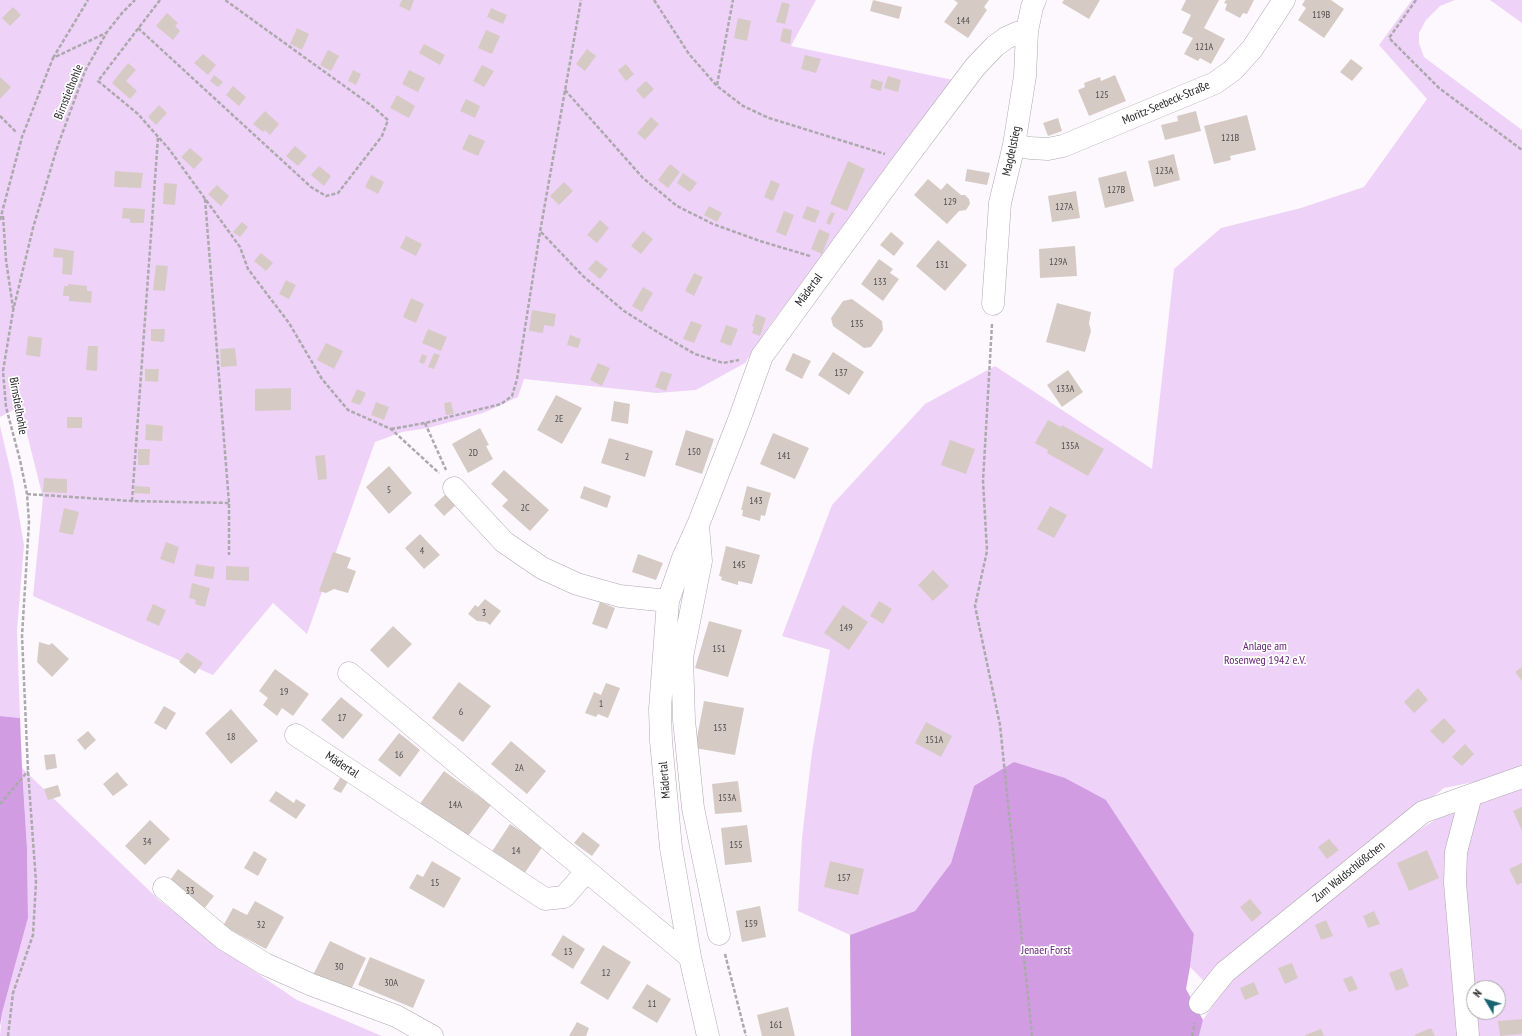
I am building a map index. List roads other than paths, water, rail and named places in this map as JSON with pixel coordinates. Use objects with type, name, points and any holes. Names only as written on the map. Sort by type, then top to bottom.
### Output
[{"type":"street","name":"Magdelstieg","points":[[993,304],[1000,203],[1014,145],[1025,76],[1027,31],[1035,0]]},
{"type":"street","name":"Moritz-Seebeck-Straße","points":[[1014,145],[1048,149],[1064,146],[1215,83],[1233,70],[1252,49],[1284,0]]},
{"type":"street","name":"Mädertal","points":[[708,1036],[690,958],[671,848],[661,741],[660,709],[668,601],[683,558],[698,525],[739,420],[762,356],[975,67],[995,46],[1012,35],[1027,31]]},
{"type":"street","points":[[454,488],[504,542],[542,568],[577,584],[620,596],[668,601]]},
{"type":"street","points":[[698,525],[702,561],[682,657],[686,742],[693,808],[719,934]]},
{"type":"street","points":[[349,673],[690,958]]},
{"type":"street","points":[[660,709],[686,742]]},
{"type":"street","name":"Mädertal","points":[[296,735],[545,899],[564,896],[586,872]]},
{"type":"street","name":"Zum Waldschlößchen","points":[[1200,1003],[1225,972],[1423,812],[1522,777]]},
{"type":"street","points":[[1468,1036],[1455,883],[1456,852],[1471,794]]},
{"type":"street","points":[[164,888],[224,939],[265,964],[312,985],[396,1016],[432,1036]]},
{"type":"park label","name":"Anlage am Rosenweg 1942 e.V.","points":[[1265,654]]},
{"type":"park label","name":"Jenaer Forst","points":[[1046,951]]}]
